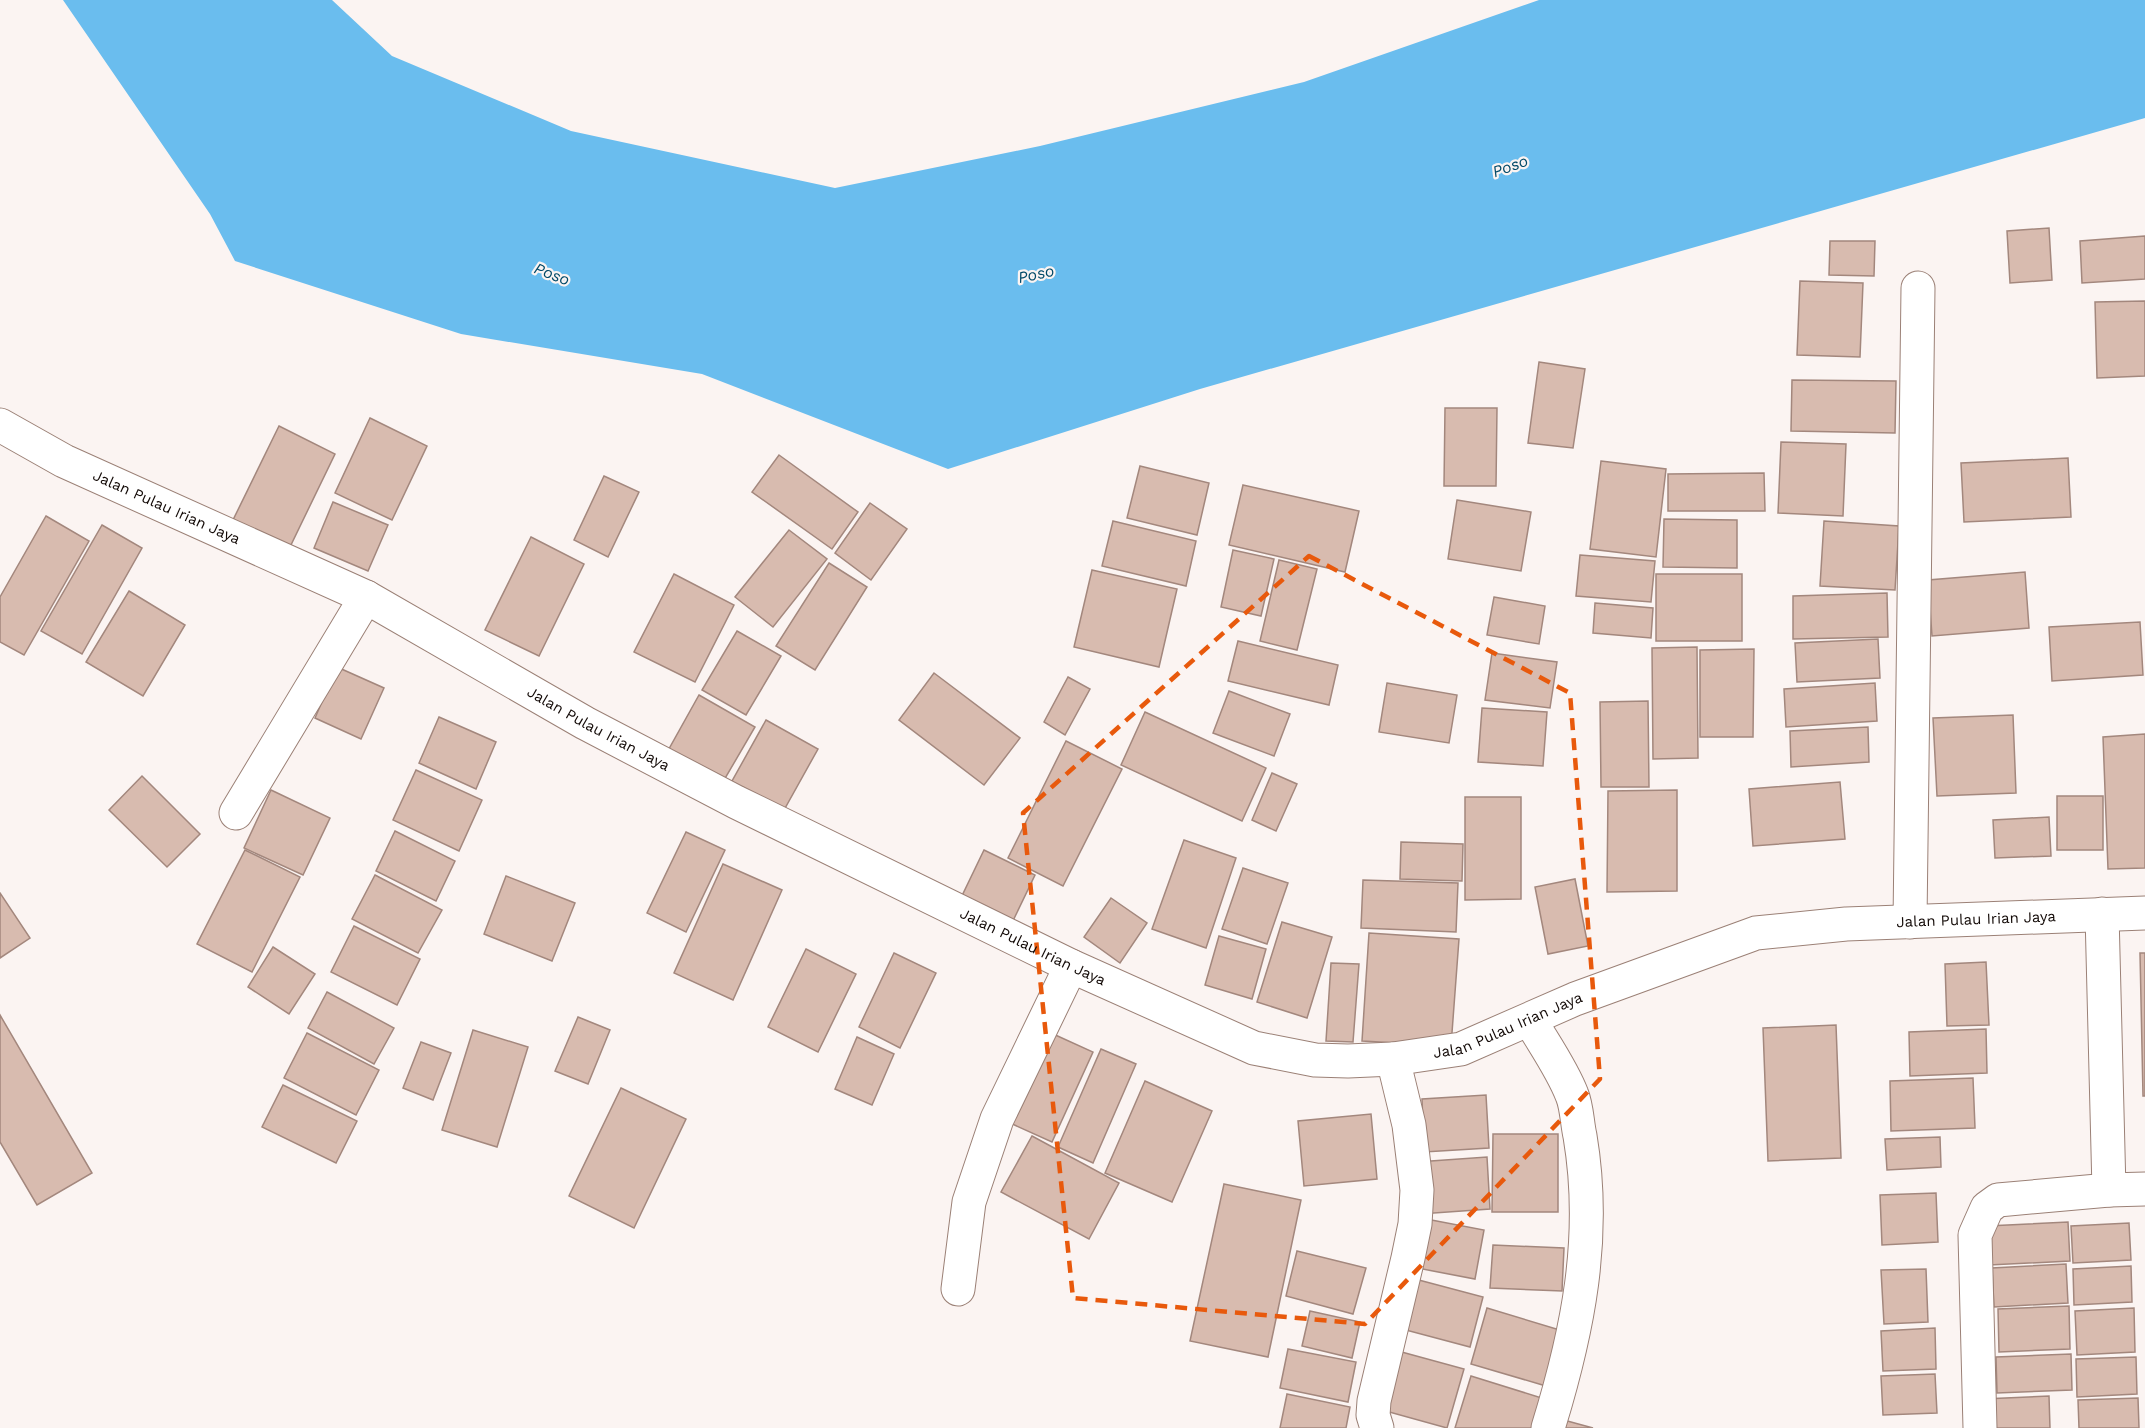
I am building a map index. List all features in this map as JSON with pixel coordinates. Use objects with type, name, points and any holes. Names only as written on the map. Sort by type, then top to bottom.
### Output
[{"type":"street","points":[[1910,922],[1918,288]]},
{"type":"street","name":"Jalan Pulau Irian Jaya","points":[[0,425],[64,461],[366,597],[585,723],[736,802],[1071,966],[1254,1048],[1315,1060],[1392,1059],[1461,1049],[1575,999],[1756,933],[1846,924],[2145,914]]},
{"type":"street","points":[[236,813],[366,597]]},
{"type":"street","points":[[2102,914],[2109,1190]]},
{"type":"street","points":[[958,1289],[969,1202],[997,1119],[1071,966]]},
{"type":"street","points":[[1530,1020],[1573,1096],[1583,1157],[1586,1206],[1584,1282],[1569,1356],[1548,1428]]},
{"type":"street","points":[[1377,1428],[1373,1415],[1374,1401],[1411,1247],[1417,1190],[1409,1125],[1392,1059]]},
{"type":"street","points":[[1980,1428],[1975,1235],[1987,1208],[1998,1200],[2145,1189]]},
{"type":"highlighted area","points":[[1309,556],[1570,693],[1600,1079],[1365,1324],[1073,1298],[1023,813]]},
{"type":"water","name":"Poso","points":[[63,0],[332,0],[392,56],[571,131],[835,188],[1040,146],[1304,82],[1539,0],[2145,0],[2145,118],[1200,389],[948,469],[702,374],[461,334],[235,261],[210,214]]},
{"type":"building","points":[[2049,228],[2052,280],[2010,283],[2007,231]]},
{"type":"building","points":[[2145,236],[2145,279],[2082,283],[2080,241]]},
{"type":"building","points":[[1830,241],[1875,241],[1874,276],[1829,275]]},
{"type":"building","points":[[1800,281],[1863,283],[1860,357],[1797,355]]},
{"type":"building","points":[[2145,301],[2145,376],[2097,378],[2095,302]]},
{"type":"building","points":[[1539,362],[1585,369],[1573,448],[1528,443]]},
{"type":"building","points":[[1792,380],[1896,381],[1895,433],[1791,431]]},
{"type":"building","points":[[1445,408],[1497,408],[1496,486],[1444,486]]},
{"type":"building","points":[[370,418],[427,446],[392,520],[335,493]]},
{"type":"building","points":[[279,426],[335,454],[289,549],[232,522]]},
{"type":"building","points":[[1781,442],[1846,444],[1843,516],[1778,513]]},
{"type":"building","points":[[779,455],[858,512],[832,549],[752,492]]},
{"type":"building","points":[[2068,458],[2071,517],[1964,522],[1961,463]]},
{"type":"building","points":[[1601,461],[1666,469],[1656,557],[1590,549]]},
{"type":"building","points":[[1140,466],[1209,483],[1197,535],[1127,518]]},
{"type":"building","points":[[1764,473],[1765,511],[1668,511],[1668,474]]},
{"type":"building","points":[[604,476],[639,492],[608,557],[574,540]]},
{"type":"building","points":[[1243,485],[1359,511],[1345,572],[1229,545]]},
{"type":"building","points":[[1457,500],[1531,512],[1521,571],[1448,559]]},
{"type":"building","points":[[333,502],[388,525],[368,571],[314,548]]},
{"type":"building","points":[[870,503],[907,529],[871,580],[835,553]]},
{"type":"building","points":[[46,516],[89,541],[24,655],[0,642],[0,597]]},
{"type":"building","points":[[1664,519],[1737,520],[1737,568],[1663,567]]},
{"type":"building","points":[[1113,521],[1196,541],[1186,586],[1102,566]]},
{"type":"building","points":[[1824,521],[1899,526],[1895,590],[1820,586]]},
{"type":"building","points":[[102,525],[142,548],[82,654],[41,631]]},
{"type":"building","points":[[789,530],[827,559],[773,627],[735,597]]},
{"type":"building","points":[[531,537],[584,564],[539,656],[485,630]]},
{"type":"building","points":[[1233,550],[1274,559],[1261,616],[1221,607]]},
{"type":"building","points":[[1580,555],[1655,561],[1651,602],[1576,596]]},
{"type":"building","points":[[1279,560],[1317,569],[1297,650],[1260,641]]},
{"type":"building","points":[[829,563],[867,587],[815,670],[776,646]]},
{"type":"building","points":[[1092,570],[1177,589],[1159,667],[1074,647]]},
{"type":"building","points":[[2025,572],[2029,628],[1932,636],[1928,580]]},
{"type":"building","points":[[674,574],[734,605],[695,682],[634,652]]},
{"type":"building","points":[[1656,574],[1742,574],[1742,641],[1656,641]]},
{"type":"building","points":[[129,591],[185,625],[143,696],[86,662]]},
{"type":"building","points":[[1887,593],[1888,637],[1793,639],[1793,596]]},
{"type":"building","points":[[1494,597],[1545,606],[1539,644],[1487,635]]},
{"type":"building","points":[[1595,603],[1653,608],[1651,638],[1593,633]]},
{"type":"building","points":[[2140,622],[2143,675],[2052,681],[2049,627]]},
{"type":"building","points":[[737,631],[781,656],[746,715],[702,690]]},
{"type":"building","points":[[1878,639],[1880,678],[1797,682],[1795,643]]},
{"type":"building","points":[[1238,641],[1338,665],[1329,705],[1228,681]]},
{"type":"building","points":[[1697,647],[1698,758],[1653,759],[1652,648]]},
{"type":"building","points":[[1754,649],[1753,737],[1700,737],[1700,650]]},
{"type":"building","points":[[1492,653],[1557,662],[1550,708],[1485,700]]},
{"type":"building","points":[[337,667],[384,688],[361,739],[315,718]]},
{"type":"building","points":[[934,673],[1020,738],[984,785],[899,720]]},
{"type":"building","points":[[1068,677],[1090,689],[1065,735],[1044,722]]},
{"type":"building","points":[[1387,683],[1457,695],[1449,743],[1379,732]]},
{"type":"building","points":[[1875,683],[1877,721],[1786,727],[1784,689]]},
{"type":"building","points":[[1229,691],[1290,714],[1274,756],[1213,733]]},
{"type":"building","points":[[699,695],[755,727],[720,787],[665,756]]},
{"type":"building","points":[[1648,701],[1649,787],[1601,787],[1600,702]]},
{"type":"building","points":[[1482,708],[1547,712],[1543,766],[1478,762]]},
{"type":"building","points":[[1145,712],[1266,768],[1242,821],[1121,765]]},
{"type":"building","points":[[2013,715],[2016,793],[1937,796],[1933,718]]},
{"type":"building","points":[[439,717],[496,742],[476,789],[419,763]]},
{"type":"building","points":[[766,720],[818,749],[779,819],[727,790]]},
{"type":"building","points":[[1868,727],[1869,762],[1791,767],[1790,731]]},
{"type":"building","points":[[2145,734],[2145,868],[2108,869],[2103,737]]},
{"type":"building","points":[[1066,741],[1122,769],[1063,886],[1008,858]]},
{"type":"building","points":[[416,770],[482,800],[459,851],[393,820]]},
{"type":"building","points":[[1272,773],[1297,784],[1276,831],[1252,820]]},
{"type":"building","points":[[142,776],[200,834],[167,867],[109,810]]},
{"type":"building","points":[[1840,782],[1845,839],[1753,846],[1749,789]]},
{"type":"building","points":[[271,790],[330,818],[303,875],[244,848]]},
{"type":"building","points":[[1677,790],[1677,891],[1607,892],[1608,791]]},
{"type":"building","points":[[2057,796],[2103,796],[2103,850],[2057,850]]},
{"type":"building","points":[[1465,797],[1521,797],[1521,899],[1465,900]]},
{"type":"building","points":[[2049,817],[2051,856],[1995,858],[1993,820]]},
{"type":"building","points":[[395,831],[455,861],[436,901],[376,871]]},
{"type":"building","points":[[686,832],[725,850],[686,932],[647,913]]},
{"type":"building","points":[[1184,840],[1236,858],[1206,948],[1152,929]]},
{"type":"building","points":[[1401,842],[1463,844],[1462,881],[1400,879]]},
{"type":"building","points":[[245,850],[300,877],[252,972],[197,944]]},
{"type":"building","points":[[984,850],[1035,875],[1010,927],[959,902]]},
{"type":"building","points":[[723,864],[782,890],[733,1000],[674,973]]},
{"type":"building","points":[[1243,868],[1288,883],[1267,944],[1222,929]]},
{"type":"building","points":[[375,875],[442,910],[418,953],[352,919]]},
{"type":"building","points":[[506,876],[575,903],[552,961],[484,934]]},
{"type":"building","points":[[1575,879],[1588,946],[1548,954],[1535,887]]},
{"type":"building","points":[[1363,880],[1458,883],[1456,932],[1361,928]]},
{"type":"building","points":[[0,893],[30,938],[0,958]]},
{"type":"building","points":[[1111,898],[1147,923],[1120,963],[1084,937]]},
{"type":"building","points":[[1282,922],[1332,937],[1307,1018],[1257,1002]]},
{"type":"building","points":[[354,926],[420,959],[397,1005],[331,972]]},
{"type":"building","points":[[1369,933],[1459,939],[1451,1046],[1362,1041]]},
{"type":"building","points":[[1219,936],[1266,949],[1252,999],[1205,985]]},
{"type":"building","points":[[273,947],[315,974],[289,1014],[248,987]]},
{"type":"building","points":[[806,949],[856,974],[818,1052],[768,1027]]},
{"type":"building","points":[[894,953],[936,973],[900,1048],[859,1027]]},
{"type":"building","points":[[2140,953],[2145,953],[2145,1096],[2143,1096]]},
{"type":"building","points":[[1986,962],[1989,1025],[1947,1026],[1945,964]]},
{"type":"building","points":[[1331,963],[1359,964],[1353,1042],[1326,1041]]},
{"type":"building","points":[[327,992],[394,1028],[374,1064],[308,1028]]},
{"type":"building","points":[[0,1015],[92,1173],[37,1205],[0,1142]]},
{"type":"building","points":[[578,1017],[610,1030],[588,1084],[555,1071]]},
{"type":"building","points":[[1836,1025],[1841,1158],[1768,1161],[1763,1028]]},
{"type":"building","points":[[1986,1029],[1987,1073],[1910,1076],[1909,1032]]},
{"type":"building","points":[[473,1030],[528,1047],[497,1147],[442,1130]]},
{"type":"building","points":[[307,1033],[379,1070],[356,1115],[284,1078]]},
{"type":"building","points":[[1051,1033],[1093,1052],[1052,1142],[1010,1123]]},
{"type":"building","points":[[857,1037],[894,1054],[872,1105],[835,1089]]},
{"type":"building","points":[[421,1042],[451,1053],[433,1100],[403,1088]]},
{"type":"building","points":[[1101,1049],[1136,1064],[1093,1163],[1058,1147]]},
{"type":"building","points":[[1973,1078],[1975,1128],[1891,1131],[1890,1081]]},
{"type":"building","points":[[1145,1081],[1212,1111],[1172,1202],[1105,1173]]},
{"type":"building","points":[[283,1085],[357,1121],[336,1163],[262,1127]]},
{"type":"building","points":[[621,1088],[686,1119],[634,1228],[569,1196]]},
{"type":"building","points":[[1486,1095],[1489,1148],[1424,1152],[1422,1099]]},
{"type":"building","points":[[1371,1114],[1377,1179],[1304,1186],[1298,1121]]},
{"type":"building","points":[[1493,1134],[1558,1134],[1558,1212],[1492,1212]]},
{"type":"building","points":[[1032,1136],[1119,1183],[1089,1239],[1001,1192]]},
{"type":"building","points":[[1940,1137],[1941,1167],[1887,1170],[1885,1139]]},
{"type":"building","points":[[1487,1157],[1490,1209],[1420,1214],[1417,1162]]},
{"type":"building","points":[[1224,1184],[1301,1200],[1268,1357],[1190,1341]]},
{"type":"building","points":[[1936,1193],[1938,1242],[1882,1245],[1880,1195]]},
{"type":"building","points":[[1421,1218],[1484,1230],[1475,1279],[1412,1267]]},
{"type":"building","points":[[2068,1222],[2070,1261],[1989,1265],[1987,1226]]},
{"type":"building","points":[[2129,1223],[2131,1260],[2073,1263],[2071,1226]]},
{"type":"building","points":[[1493,1245],[1564,1248],[1562,1291],[1490,1288]]},
{"type":"building","points":[[1297,1251],[1366,1268],[1353,1314],[1286,1296]]},
{"type":"building","points":[[2066,1264],[2068,1303],[1994,1307],[1992,1268]]},
{"type":"building","points":[[2131,1266],[2132,1302],[2074,1305],[2073,1269]]},
{"type":"building","points":[[1926,1269],[1928,1322],[1884,1324],[1881,1270]]},
{"type":"building","points":[[1415,1279],[1483,1297],[1470,1347],[1402,1329]]},
{"type":"building","points":[[2069,1306],[2070,1349],[1999,1352],[1998,1309]]},
{"type":"building","points":[[1487,1308],[1563,1331],[1546,1386],[1471,1364]]},
{"type":"building","points":[[2134,1308],[2135,1352],[2077,1355],[2075,1311]]},
{"type":"building","points":[[1310,1311],[1360,1322],[1352,1358],[1302,1346]]},
{"type":"building","points":[[1935,1328],[1936,1369],[1883,1371],[1881,1331]]},
{"type":"building","points":[[1288,1349],[1356,1362],[1348,1402],[1280,1388]]},
{"type":"building","points":[[1398,1351],[1464,1369],[1447,1428],[1382,1410]]},
{"type":"building","points":[[2071,1354],[2072,1390],[1997,1393],[1996,1357]]},
{"type":"building","points":[[2136,1357],[2137,1394],[2077,1397],[2076,1359]]},
{"type":"building","points":[[1935,1374],[1937,1413],[1883,1415],[1881,1376]]},
{"type":"building","points":[[1471,1376],[1548,1400],[1539,1428],[1455,1428]]},
{"type":"building","points":[[1287,1394],[1350,1407],[1346,1428],[1280,1428]]},
{"type":"building","points":[[2049,1396],[2050,1428],[1984,1428],[1983,1399]]},
{"type":"building","points":[[2138,1398],[2139,1428],[2079,1428],[2078,1400]]},
{"type":"building","points":[[1560,1419],[1593,1428],[1558,1428]]}]
